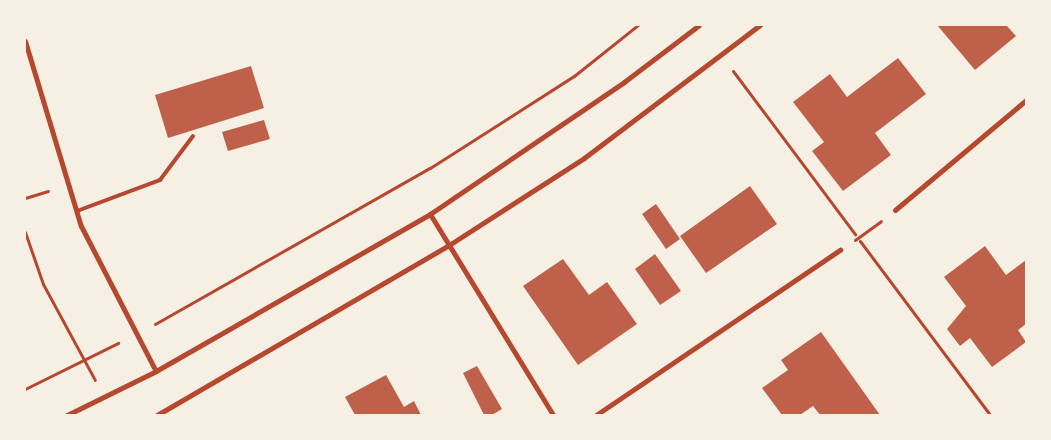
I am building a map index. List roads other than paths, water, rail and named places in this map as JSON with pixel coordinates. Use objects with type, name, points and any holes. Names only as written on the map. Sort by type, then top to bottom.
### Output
[{"type":"street","points":[[67,415],[103,400],[156,371],[430,214],[624,82],[698,25]]},
{"type":"street","points":[[157,415],[448,245],[584,158],[760,25]]},
{"type":"street","points":[[25,41],[77,211],[96,262],[139,333],[156,371]]},
{"type":"street","points":[[895,210],[1026,100]]},
{"type":"street","points":[[430,214],[553,415]]},
{"type":"street","points":[[596,415],[840,250]]},
{"type":"lane","points":[[77,211],[160,180],[193,136]]}]
